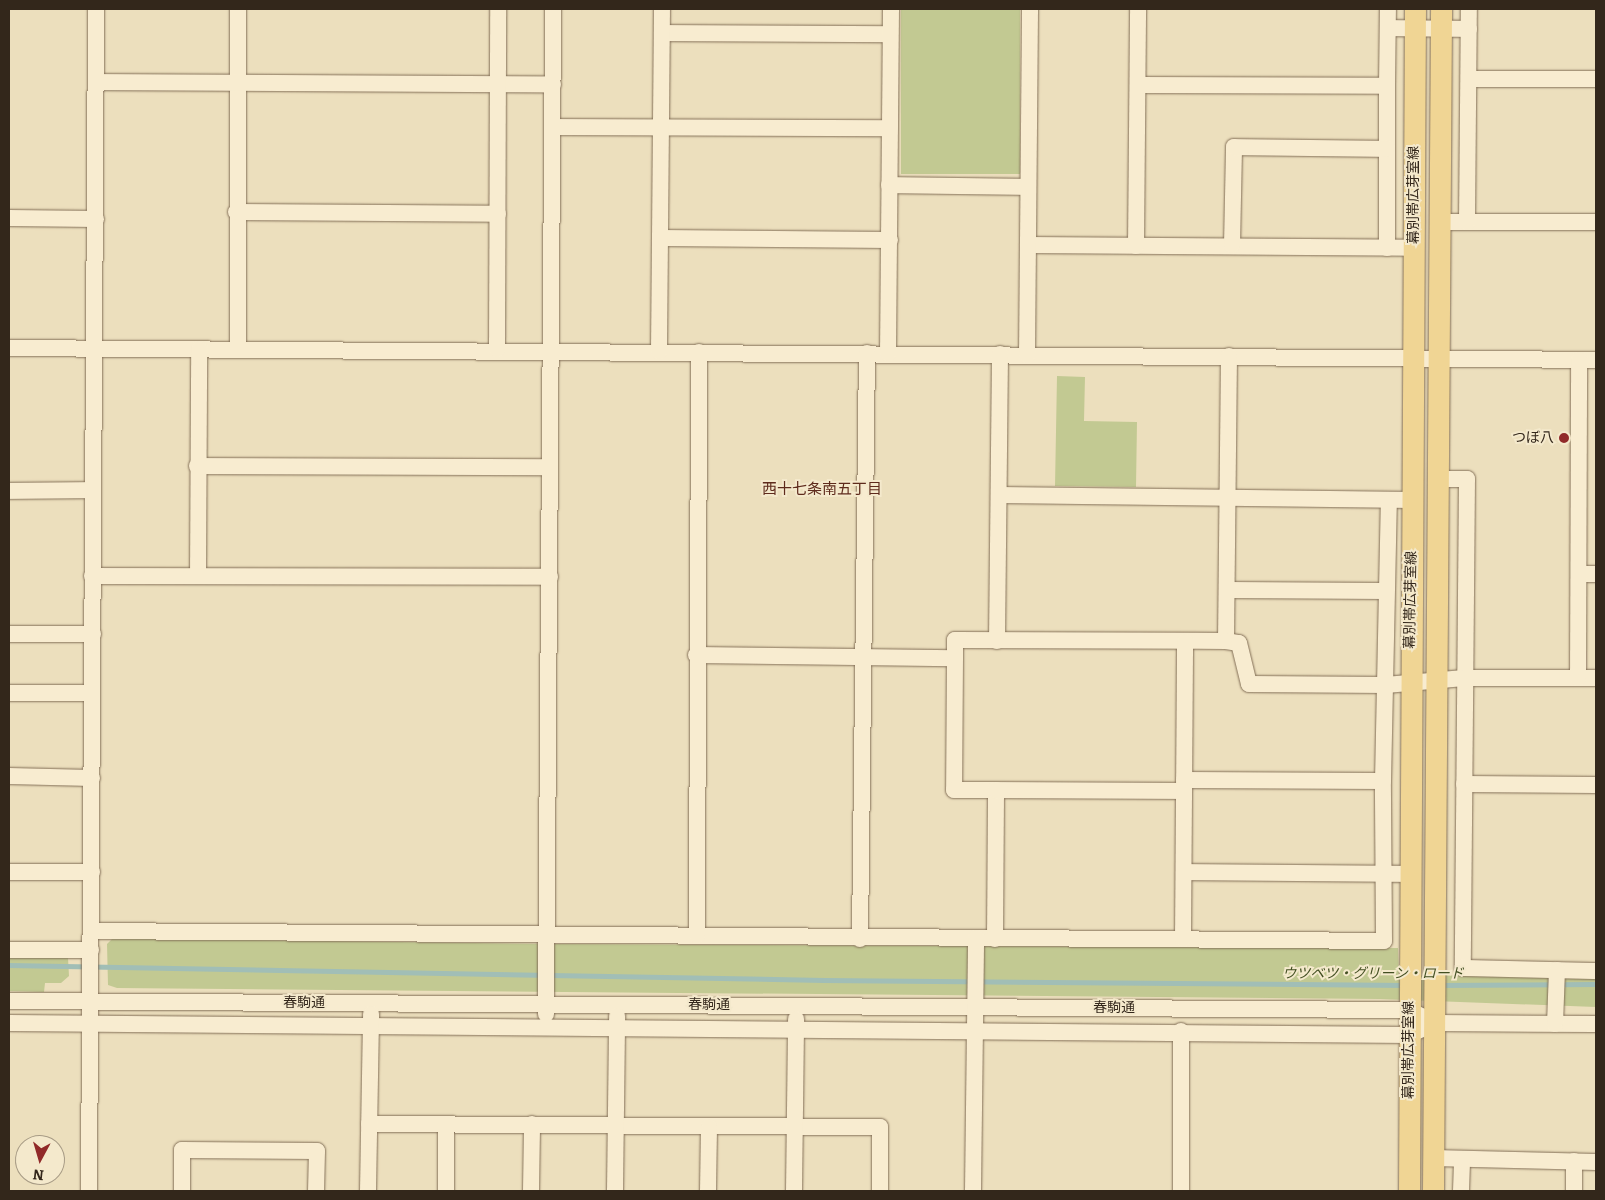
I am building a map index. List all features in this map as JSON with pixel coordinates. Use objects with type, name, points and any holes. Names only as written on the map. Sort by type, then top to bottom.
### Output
[{"type":"main road","name":"幕別帯広芽室線","points":[[1409,1191],[1410,681],[1413,500],[1411,357],[1414,248],[1415,19]]},
{"type":"main road","name":"幕別帯広芽室線","points":[[1433,1191],[1438,874],[1437,679],[1441,358],[1441,19]]},
{"type":"street","points":[[90,1191],[89,1002],[92,872],[96,9]]},
{"type":"street","points":[[238,9],[236,82],[238,348]]},
{"type":"street","points":[[498,9],[498,350]]},
{"type":"street","points":[[546,1026],[553,9]]},
{"type":"street","points":[[659,351],[662,9]]},
{"type":"street","points":[[888,353],[891,9]]},
{"type":"street","points":[[1027,355],[1030,9]]},
{"type":"street","points":[[1136,246],[1138,9]]},
{"type":"street","points":[[1386,248],[1388,9]]},
{"type":"street","points":[[1467,222],[1469,9]]},
{"type":"street","points":[[1388,28],[1415,19],[1441,19],[1469,29]]},
{"type":"street","points":[[662,33],[890,34]]},
{"type":"street","points":[[1469,78],[1596,79]]},
{"type":"street","points":[[96,82],[553,84]]},
{"type":"street","points":[[1138,85],[1387,86]]},
{"type":"street","points":[[552,127],[662,130],[890,128]]},
{"type":"street","points":[[1232,246],[1234,146],[1387,149]]},
{"type":"street","points":[[889,185],[1027,187]]},
{"type":"street","points":[[236,212],[498,214]]},
{"type":"street","points":[[9,218],[96,218]]},
{"type":"street","points":[[1441,222],[1596,222]]},
{"type":"street","points":[[661,238],[890,240]]},
{"type":"street","points":[[1028,245],[1414,248]]},
{"type":"street","points":[[9,348],[659,351],[1596,360]]},
{"type":"street","points":[[198,575],[199,349]]},
{"type":"street","points":[[696,935],[699,352]]},
{"type":"street","points":[[860,939],[867,353]]},
{"type":"street","points":[[997,641],[1000,354]]},
{"type":"street","points":[[1226,642],[1230,356]]},
{"type":"street","points":[[1578,678],[1579,360]]},
{"type":"street","points":[[197,466],[549,467]]},
{"type":"street","points":[[1438,479],[1467,479],[1462,968],[1596,971]]},
{"type":"street","points":[[9,491],[93,490]]},
{"type":"street","points":[[1000,495],[1413,500]]},
{"type":"street","points":[[91,931],[548,936],[696,935],[860,939],[1384,941],[1383,781],[1389,500]]},
{"type":"street","points":[[1579,574],[1596,574]]},
{"type":"street","points":[[92,576],[550,577]]},
{"type":"street","points":[[1228,590],[1386,591]]},
{"type":"street","points":[[9,634],[93,634]]},
{"type":"street","points":[[1383,781],[954,790],[956,640],[1239,643],[1249,684],[1386,685],[1410,681],[1464,678],[1596,678]]},
{"type":"street","points":[[1183,939],[1185,642]]},
{"type":"street","points":[[696,656],[955,658]]},
{"type":"street","points":[[9,693],[92,694]]},
{"type":"street","points":[[9,776],[92,778]]},
{"type":"street","points":[[1464,784],[1596,785]]},
{"type":"street","points":[[995,939],[996,790]]},
{"type":"street","points":[[9,872],[92,872]]},
{"type":"street","points":[[1184,872],[1409,874]]},
{"type":"street","points":[[1438,874],[1463,873]]},
{"type":"street","points":[[973,1191],[976,938]]},
{"type":"street","points":[[9,950],[90,950]]},
{"type":"street","points":[[1555,1024],[1557,970]]},
{"type":"street","name":"春駒通","points":[[9,1001],[1409,1010]]},
{"type":"street","points":[[368,1191],[371,1003]]},
{"type":"street","points":[[615,1191],[617,1005]]},
{"type":"street","points":[[794,1191],[796,1006]]},
{"type":"street","points":[[1409,1010],[1436,1023]]},
{"type":"street","name":"春駒通","points":[[9,1023],[1181,1031],[1409,1035]]},
{"type":"street","points":[[1409,1035],[1436,1023],[1596,1024]]},
{"type":"street","points":[[1181,1031],[1181,1191]]},
{"type":"street","points":[[369,1124],[880,1127],[880,1191]]},
{"type":"street","points":[[446,1124],[446,1191]]},
{"type":"street","points":[[531,1191],[532,1124]]},
{"type":"street","points":[[708,1191],[709,1126]]},
{"type":"street","points":[[182,1191],[182,1150],[317,1151],[316,1191]]},
{"type":"street","points":[[1433,1158],[1596,1162]]},
{"type":"street","points":[[1461,1191],[1462,1158]]},
{"type":"street","points":[[1574,1162],[1574,1191]]},
{"type":"green space","points":[[901,9],[1020,9],[1020,174],[901,174]]},
{"type":"green space","points":[[1057,376],[1085,377],[1084,421],[1137,422],[1136,487],[1055,486]]},
{"type":"green space","name":"ウツベツ・グリーン・ロード","points":[[113,938],[553,944],[1398,948],[1399,975],[1596,977],[1596,1007],[1380,999],[117,988],[108,985],[107,944]]},
{"type":"green space","points":[[9,958],[68,958],[69,976],[61,983],[45,983],[44,992],[9,991]]},
{"type":"waterway","points":[[9,965],[824,980],[1406,985]]},
{"type":"waterway","points":[[1439,985],[1596,984]]},
{"type":"place","name":"つぼ八","points":[[1564,438]]},
{"type":"district","name":"西十七条南五丁目","points":[[822,490]]}]
